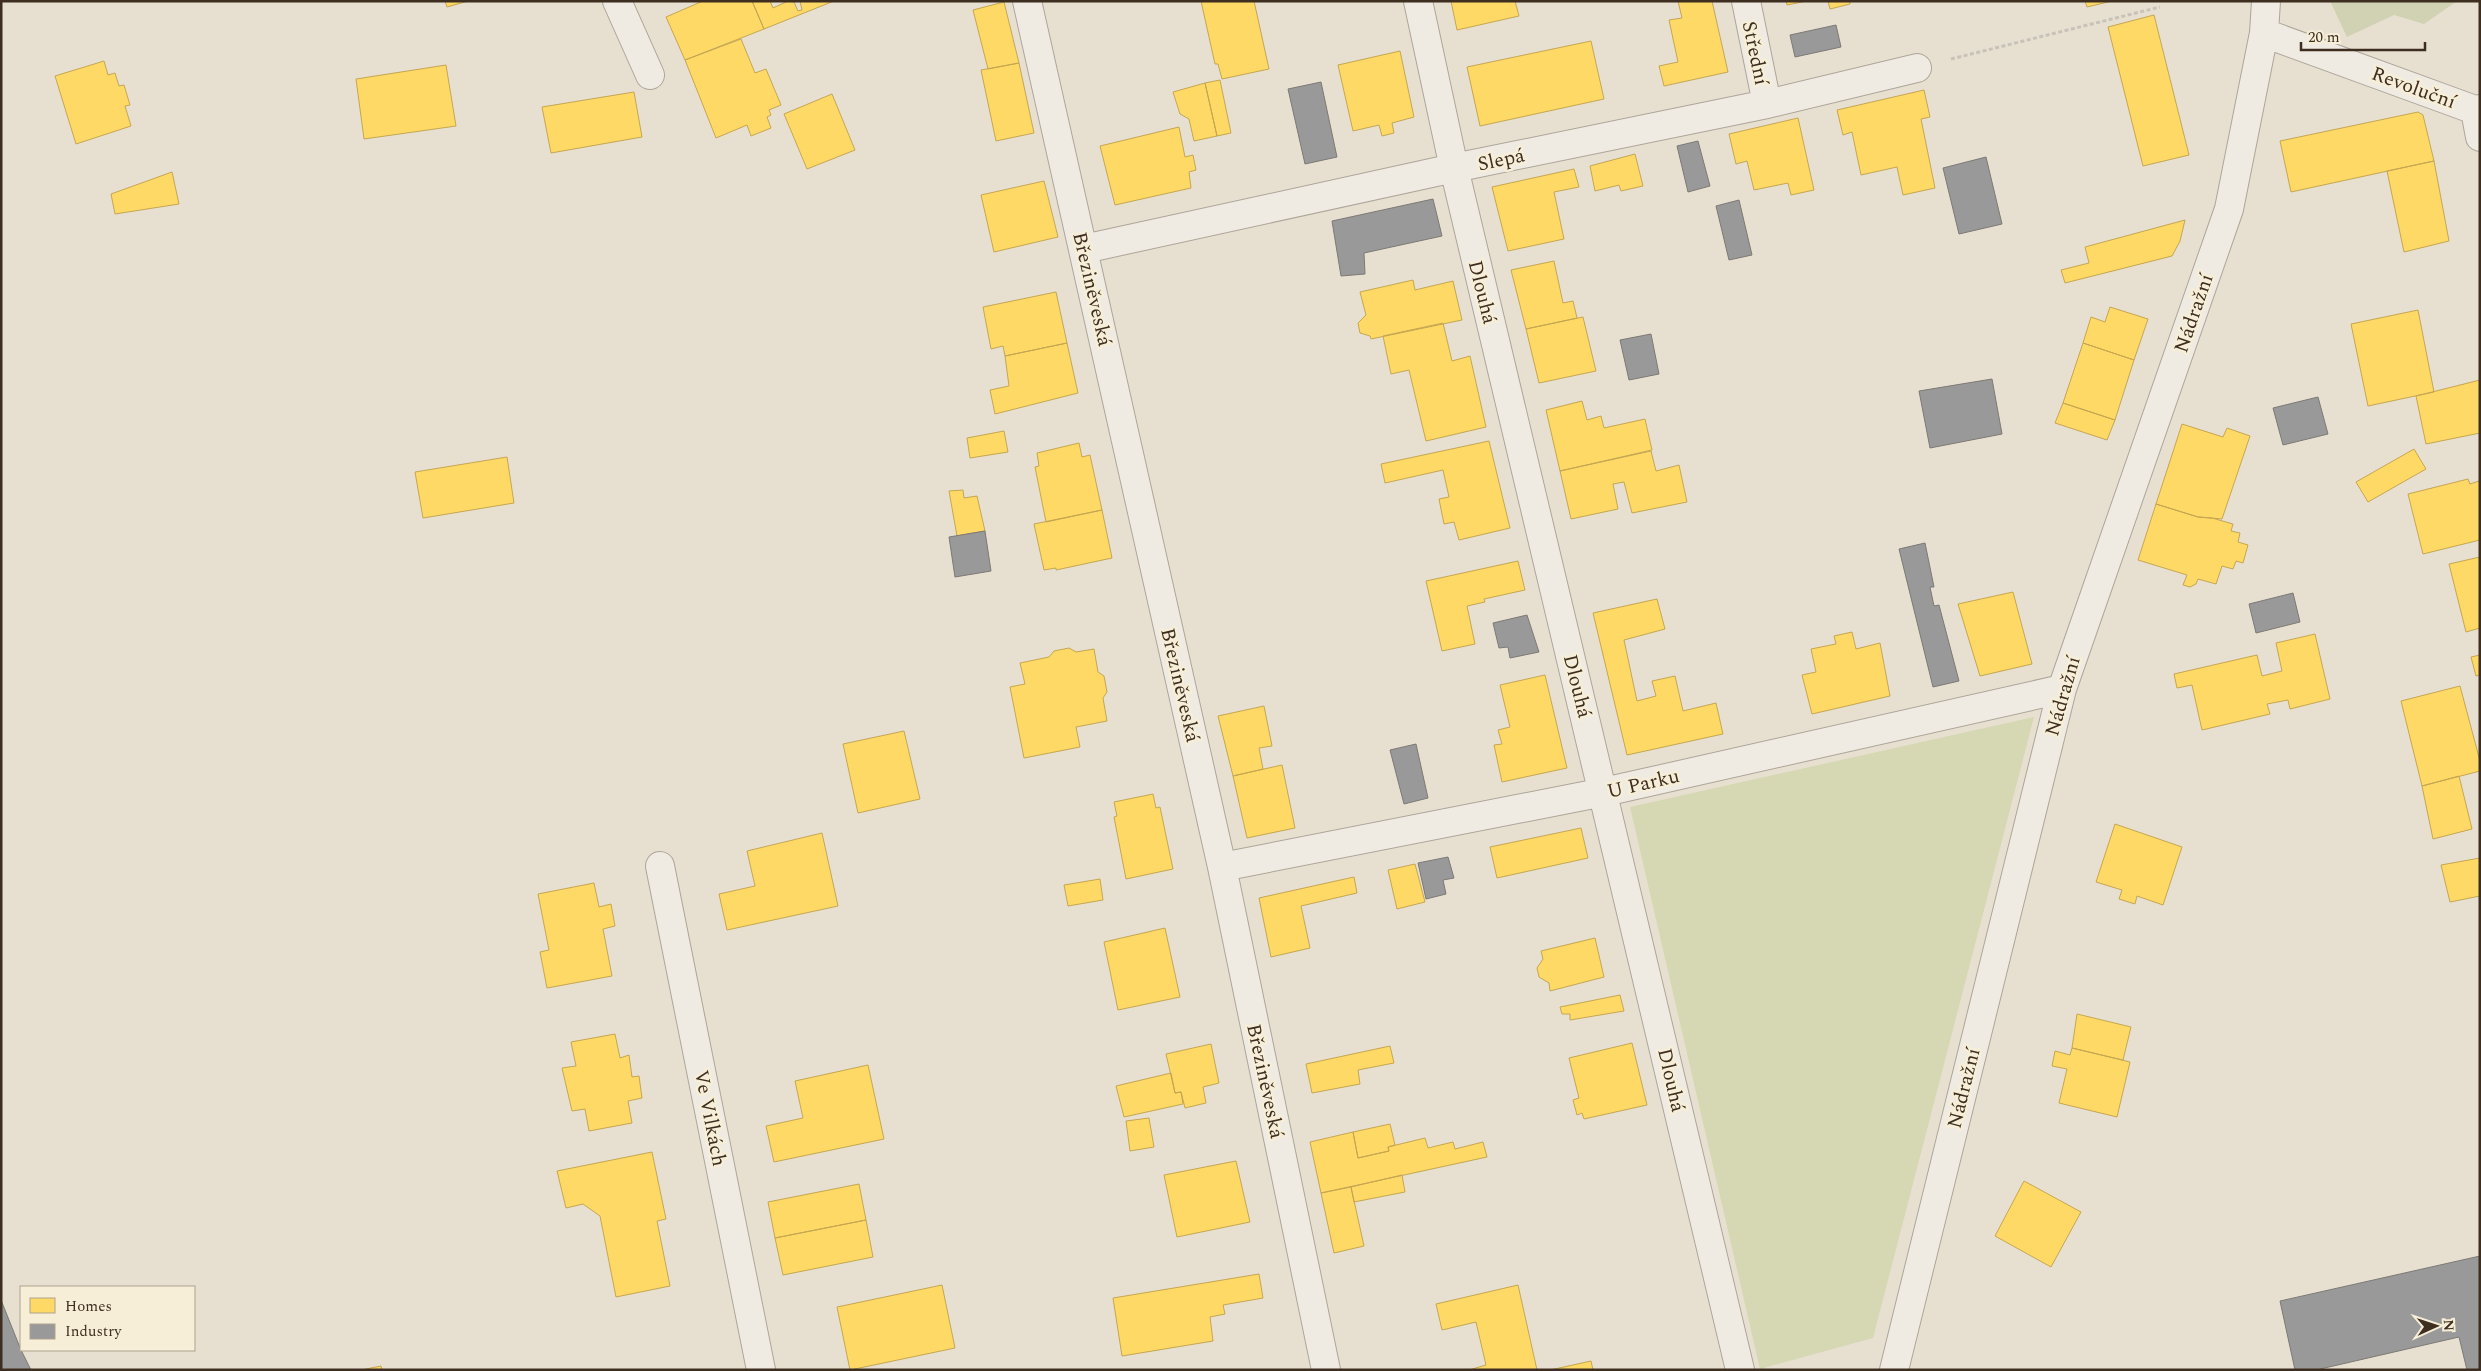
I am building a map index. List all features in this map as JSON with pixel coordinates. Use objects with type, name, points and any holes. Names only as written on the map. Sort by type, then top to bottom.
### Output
[{"type":"street","points":[[617,1],[650,75]]},
{"type":"street","name":"Březiněveská","points":[[1027,1],[1222,867],[1326,1370]]},
{"type":"street","name":"Dlouhá","points":[[1418,1],[1454,168],[1740,1370]]},
{"type":"street","name":"Střední","points":[[1746,1],[1767,104]]},
{"type":"street","points":[[2264,32],[2266,1]]},
{"type":"street","name":"Revoluční","points":[[2264,32],[2477,110]]},
{"type":"street","name":"Nádražní","points":[[1894,1370],[2062,689],[2229,209],[2264,32]]},
{"type":"street","name":"Slepá","points":[[1084,249],[1454,168],[1767,104],[1917,68]]},
{"type":"street","points":[[2477,110],[2480,137]]},
{"type":"street","name":"U Parku","points":[[1222,867],[1604,792],[2062,689]]},
{"type":"street","name":"Ve Vilkách","points":[[660,866],[761,1370]]},
{"type":"path","points":[[1917,68],[2160,7]]},
{"type":"green space","points":[[2330,1],[2457,1],[2424,24],[2394,15],[2347,37]]},
{"type":"green space","points":[[2034,717],[1873,1338],[1760,1369],[1630,807]]},
{"type":"building: Homes","points":[[445,1],[468,1],[447,7]]},
{"type":"building: Homes","points":[[703,1],[752,1],[764,29],[685,60],[666,17]]},
{"type":"building: Homes","points":[[752,1],[770,1],[773,8],[788,1],[794,2],[798,11],[802,10],[800,1],[834,1],[764,29]]},
{"type":"building: Homes","points":[[1201,1],[1254,1],[1269,69],[1222,79],[1218,64],[1215,64]]},
{"type":"building: Homes","points":[[1451,1],[1515,1],[1519,16],[1457,30]]},
{"type":"building: Homes","points":[[1678,1],[1712,1],[1728,72],[1664,86],[1659,66],[1678,62],[1669,20],[1682,18]]},
{"type":"building: Homes","points":[[1786,1],[1807,1],[1787,5]]},
{"type":"building: Homes","points":[[1828,1],[1850,1],[1850,4],[1830,9]]},
{"type":"building: Homes","points":[[2085,1],[2112,1],[2087,7]]},
{"type":"building: Homes","points":[[1004,2],[1019,63],[988,69],[973,10]]},
{"type":"building: Homes","points":[[2154,15],[2189,155],[2143,166],[2108,27]]},
{"type":"building: Homes","points":[[741,39],[755,73],[766,69],[781,105],[769,110],[771,115],[767,117],[771,128],[751,136],[747,125],[716,138],[685,60]]},
{"type":"building: Homes","points":[[1591,41],[1604,99],[1480,126],[1467,67]]},
{"type":"building: Homes","points":[[1400,51],[1414,117],[1392,123],[1394,133],[1382,136],[1379,125],[1353,131],[1338,65]]},
{"type":"building: Homes","points":[[104,61],[108,75],[115,73],[119,86],[124,85],[130,105],[125,106],[131,126],[76,144],[55,76]]},
{"type":"building: Homes","points":[[1019,63],[1034,133],[996,141],[981,70]]},
{"type":"building: Homes","points":[[446,65],[456,126],[364,139],[356,79]]},
{"type":"building: Homes","points":[[1220,80],[1231,133],[1217,136],[1205,83]]},
{"type":"building: Homes","points":[[1205,83],[1217,136],[1194,141],[1189,119],[1180,114],[1173,92]]},
{"type":"building: Homes","points":[[1924,90],[1930,117],[1921,119],[1935,188],[1903,195],[1897,167],[1861,175],[1852,132],[1843,135],[1837,110]]},
{"type":"building: Homes","points":[[634,92],[642,137],[551,153],[542,107]]},
{"type":"building: Homes","points":[[832,94],[855,150],[807,169],[784,114]]},
{"type":"building: Homes","points":[[2418,112],[2423,115],[2434,161],[2291,192],[2280,141]]},
{"type":"building: Homes","points":[[1798,118],[1814,190],[1791,195],[1788,183],[1754,190],[1747,161],[1736,164],[1729,134]]},
{"type":"building: Homes","points":[[1179,127],[1185,157],[1193,155],[1196,170],[1189,172],[1191,188],[1115,205],[1100,146]]},
{"type":"building: Homes","points":[[1635,154],[1643,186],[1621,191],[1619,185],[1595,191],[1590,166]]},
{"type":"building: Homes","points":[[2434,161],[2449,241],[2404,252],[2387,171]]},
{"type":"building: Homes","points":[[1574,169],[1579,187],[1554,192],[1564,239],[1508,251],[1492,187]]},
{"type":"building: Homes","points":[[172,172],[179,204],[115,214],[111,194]]},
{"type":"building: Homes","points":[[1044,181],[1058,237],[994,252],[981,195]]},
{"type":"building: Homes","points":[[2185,220],[2180,241],[2172,256],[2065,283],[2061,270],[2089,263],[2085,247]]},
{"type":"building: Homes","points":[[1554,261],[1563,303],[1573,301],[1577,318],[1526,329],[1511,270]]},
{"type":"building: Homes","points":[[1413,280],[1415,290],[1453,281],[1462,320],[1371,339],[1370,336],[1360,333],[1358,323],[1366,315],[1360,292]]},
{"type":"building: Homes","points":[[1056,292],[1067,343],[1005,356],[1003,346],[991,349],[983,307]]},
{"type":"building: Homes","points":[[2110,307],[2148,319],[2134,360],[2083,343],[2091,317],[2105,322]]},
{"type":"building: Homes","points":[[2418,310],[2434,392],[2368,406],[2351,324]]},
{"type":"building: Homes","points":[[1583,317],[1596,371],[1539,383],[1526,329]]},
{"type":"building: Homes","points":[[1443,323],[1452,361],[1470,356],[1486,427],[1426,441],[1409,370],[1391,374],[1383,336]]},
{"type":"building: Homes","points":[[1067,343],[1078,393],[995,414],[990,390],[1009,386],[1005,356]]},
{"type":"building: Homes","points":[[2083,343],[2134,360],[2115,420],[2063,403]]},
{"type":"building: Homes","points":[[2480,380],[2480,433],[2426,444],[2416,396]]},
{"type":"building: Homes","points":[[1582,401],[1587,420],[1601,416],[1604,428],[1645,419],[1652,450],[1560,471],[1546,410]]},
{"type":"building: Homes","points":[[2063,403],[2115,420],[2107,440],[2055,423]]},
{"type":"building: Homes","points":[[2182,424],[2223,437],[2227,428],[2250,436],[2222,519],[2198,517],[2156,504]]},
{"type":"building: Homes","points":[[1004,431],[1008,452],[970,458],[967,438]]},
{"type":"building: Homes","points":[[1489,441],[1510,528],[1459,540],[1454,522],[1444,524],[1439,499],[1449,497],[1443,470],[1385,483],[1381,464]]},
{"type":"building: Homes","points":[[1079,443],[1082,457],[1090,455],[1102,510],[1046,522],[1035,467],[1039,466],[1037,453]]},
{"type":"building: Homes","points":[[2414,449],[2426,469],[2368,502],[2356,482]]},
{"type":"building: Homes","points":[[1651,451],[1656,471],[1679,465],[1687,502],[1632,513],[1624,482],[1613,484],[1618,509],[1571,519],[1560,471]]},
{"type":"building: Homes","points":[[507,457],[514,503],[423,518],[415,472]]},
{"type":"building: Homes","points":[[2468,479],[2470,484],[2479,481],[2480,485],[2480,540],[2423,554],[2408,494]]},
{"type":"building: Homes","points":[[963,490],[964,498],[977,496],[985,531],[957,536],[949,491]]},
{"type":"building: Homes","points":[[2156,504],[2198,517],[2212,518],[2233,524],[2231,531],[2240,533],[2238,542],[2248,545],[2243,563],[2236,561],[2233,569],[2222,566],[2216,584],[2198,579],[2196,584],[2190,587],[2183,585],[2187,575],[2138,560]]},
{"type":"building: Homes","points":[[1102,510],[1112,558],[1056,570],[1056,568],[1044,570],[1034,524]]},
{"type":"building: Homes","points":[[2480,557],[2480,628],[2466,632],[2449,564]]},
{"type":"building: Homes","points":[[1518,561],[1525,590],[1484,599],[1485,602],[1467,606],[1475,644],[1442,651],[1426,581]]},
{"type":"building: Homes","points":[[2013,592],[2032,664],[1980,676],[1958,604]]},
{"type":"building: Homes","points":[[1657,599],[1665,629],[1624,640],[1637,701],[1656,696],[1652,681],[1675,676],[1683,711],[1716,703],[1723,734],[1627,755],[1593,613]]},
{"type":"building: Homes","points":[[1852,632],[1856,649],[1880,643],[1890,696],[1812,714],[1802,675],[1816,672],[1811,649],[1836,644],[1834,636]]},
{"type":"building: Homes","points":[[2315,634],[2330,699],[2290,709],[2288,700],[2267,704],[2270,714],[2202,730],[2192,685],[2177,688],[2174,674],[2257,655],[2262,676],[2282,671],[2276,643]]},
{"type":"building: Homes","points":[[1069,648],[1076,652],[1094,649],[1098,672],[1104,676],[1107,692],[1103,698],[1107,721],[1076,727],[1080,747],[1024,758],[1010,687],[1025,684],[1020,663],[1049,657],[1054,651]]},
{"type":"building: Homes","points":[[2480,655],[2480,675],[2476,676],[2471,657]]},
{"type":"building: Homes","points":[[1545,675],[1567,768],[1502,782],[1494,745],[1502,744],[1498,730],[1510,727],[1500,685]]},
{"type":"building: Homes","points":[[2460,686],[2480,761],[2480,771],[2422,786],[2401,701]]},
{"type":"building: Homes","points":[[1264,706],[1272,746],[1259,748],[1263,769],[1233,776],[1218,716]]},
{"type":"building: Homes","points":[[904,731],[920,799],[858,813],[843,744]]},
{"type":"building: Homes","points":[[1282,765],[1295,828],[1247,838],[1233,776]]},
{"type":"building: Homes","points":[[2459,776],[2472,829],[2433,839],[2422,786]]},
{"type":"building: Homes","points":[[1153,794],[1156,808],[1160,807],[1173,869],[1126,879],[1114,817],[1117,816],[1114,802]]},
{"type":"building: Homes","points":[[2115,824],[2182,847],[2163,905],[2137,896],[2135,904],[2119,899],[2122,890],[2096,882]]},
{"type":"building: Homes","points":[[1581,828],[1588,858],[1497,878],[1490,847]]},
{"type":"building: Homes","points":[[822,833],[838,906],[727,930],[719,894],[755,886],[747,851]]},
{"type":"building: Homes","points":[[2480,858],[2480,896],[2450,902],[2441,865]]},
{"type":"building: Homes","points":[[1415,864],[1425,902],[1397,909],[1388,870]]},
{"type":"building: Homes","points":[[1354,877],[1357,893],[1301,906],[1310,948],[1271,957],[1259,898]]},
{"type":"building: Homes","points":[[1100,879],[1103,900],[1068,906],[1064,885]]},
{"type":"building: Homes","points":[[594,883],[599,907],[611,904],[615,926],[603,929],[612,976],[547,988],[540,952],[549,950],[538,894]]},
{"type":"building: Homes","points":[[1165,928],[1180,997],[1118,1010],[1104,942]]},
{"type":"building: Homes","points":[[1595,938],[1604,977],[1550,991],[1549,983],[1539,977],[1537,968],[1543,959],[1541,951]]},
{"type":"building: Homes","points":[[1620,995],[1624,1011],[1570,1020],[1570,1014],[1562,1014],[1560,1007]]},
{"type":"building: Homes","points":[[2077,1014],[2131,1027],[2123,1060],[2072,1048]]},
{"type":"building: Homes","points":[[615,1034],[620,1058],[629,1055],[632,1077],[639,1076],[642,1098],[628,1101],[632,1123],[589,1131],[585,1109],[572,1111],[562,1068],[576,1066],[571,1042]]},
{"type":"building: Homes","points":[[1632,1043],[1647,1105],[1584,1119],[1582,1113],[1577,1115],[1573,1100],[1579,1098],[1569,1058]]},
{"type":"building: Homes","points":[[1211,1044],[1219,1083],[1203,1087],[1206,1103],[1185,1108],[1181,1092],[1175,1093],[1166,1054]]},
{"type":"building: Homes","points":[[1390,1046],[1394,1063],[1358,1070],[1360,1084],[1312,1093],[1306,1064]]},
{"type":"building: Homes","points":[[2072,1048],[2130,1062],[2117,1117],[2059,1103],[2067,1069],[2052,1066],[2055,1051],[2070,1055]]},
{"type":"building: Homes","points":[[868,1065],[884,1139],[774,1162],[766,1126],[803,1118],[795,1081]]},
{"type":"building: Homes","points":[[1171,1073],[1175,1093],[1181,1092],[1183,1104],[1124,1117],[1116,1086]]},
{"type":"building: Homes","points":[[1149,1118],[1154,1147],[1130,1151],[1126,1121]]},
{"type":"building: Homes","points":[[1390,1124],[1395,1145],[1388,1147],[1389,1151],[1358,1158],[1353,1132]]},
{"type":"building: Homes","points":[[1353,1132],[1358,1158],[1389,1151],[1388,1147],[1425,1138],[1428,1148],[1453,1142],[1455,1149],[1483,1142],[1487,1157],[1321,1193],[1310,1142]]},
{"type":"building: Homes","points":[[652,1152],[666,1219],[657,1221],[670,1286],[616,1297],[600,1216],[583,1204],[566,1208],[557,1171]]},
{"type":"building: Homes","points":[[1236,1161],[1250,1222],[1177,1237],[1164,1175]]},
{"type":"building: Homes","points":[[1402,1175],[1405,1192],[1354,1202],[1351,1187]]},
{"type":"building: Homes","points":[[2024,1181],[2081,1212],[2051,1267],[1995,1236]]},
{"type":"building: Homes","points":[[859,1184],[866,1220],[775,1238],[768,1202]]},
{"type":"building: Homes","points":[[1351,1187],[1364,1246],[1334,1253],[1321,1193]]},
{"type":"building: Homes","points":[[866,1220],[873,1257],[783,1275],[775,1238]]},
{"type":"building: Homes","points":[[1259,1274],[1263,1298],[1223,1305],[1225,1314],[1210,1317],[1213,1341],[1122,1356],[1113,1298]]},
{"type":"building: Homes","points":[[942,1285],[955,1348],[850,1370],[837,1307]]},
{"type":"building: Homes","points":[[1518,1285],[1537,1370],[1469,1370],[1486,1365],[1476,1322],[1442,1330],[1436,1304]]},
{"type":"building: Homes","points":[[1591,1361],[1593,1370],[1550,1370]]},
{"type":"building: Homes","points":[[381,1366],[382,1370],[361,1370]]},
{"type":"building: Industry","points":[[1836,25],[1841,47],[1795,57],[1790,35]]},
{"type":"building: Industry","points":[[1321,82],[1337,157],[1305,164],[1288,89]]},
{"type":"building: Industry","points":[[1698,141],[1710,186],[1688,192],[1677,146]]},
{"type":"building: Industry","points":[[1986,157],[2002,224],[1959,234],[1943,168]]},
{"type":"building: Industry","points":[[1433,199],[1442,236],[1364,253],[1365,274],[1341,276],[1332,221]]},
{"type":"building: Industry","points":[[1739,200],[1752,255],[1729,260],[1716,206]]},
{"type":"building: Industry","points":[[1651,334],[1659,374],[1629,380],[1620,340]]},
{"type":"building: Industry","points":[[1992,379],[2002,434],[1930,448],[1919,391]]},
{"type":"building: Industry","points":[[2318,397],[2328,434],[2283,445],[2273,408]]},
{"type":"building: Industry","points":[[985,531],[991,571],[955,577],[949,537]]},
{"type":"building: Industry","points":[[1925,543],[1934,587],[1930,587],[1934,606],[1939,605],[1959,681],[1933,687],[1899,549]]},
{"type":"building: Industry","points":[[2293,593],[2300,622],[2256,633],[2249,604]]},
{"type":"building: Industry","points":[[1527,615],[1539,652],[1510,658],[1508,647],[1499,648],[1493,623]]},
{"type":"building: Industry","points":[[1416,744],[1428,798],[1404,804],[1390,750]]},
{"type":"building: Industry","points":[[1448,857],[1454,878],[1443,880],[1446,894],[1426,899],[1418,863]]},
{"type":"building: Industry","points":[[2480,1256],[2480,1370],[2467,1370],[2459,1337],[2316,1370],[2295,1370],[2280,1301]]},
{"type":"building: Industry","points":[[1,1300],[20,1351],[31,1370],[1,1370]]}]
